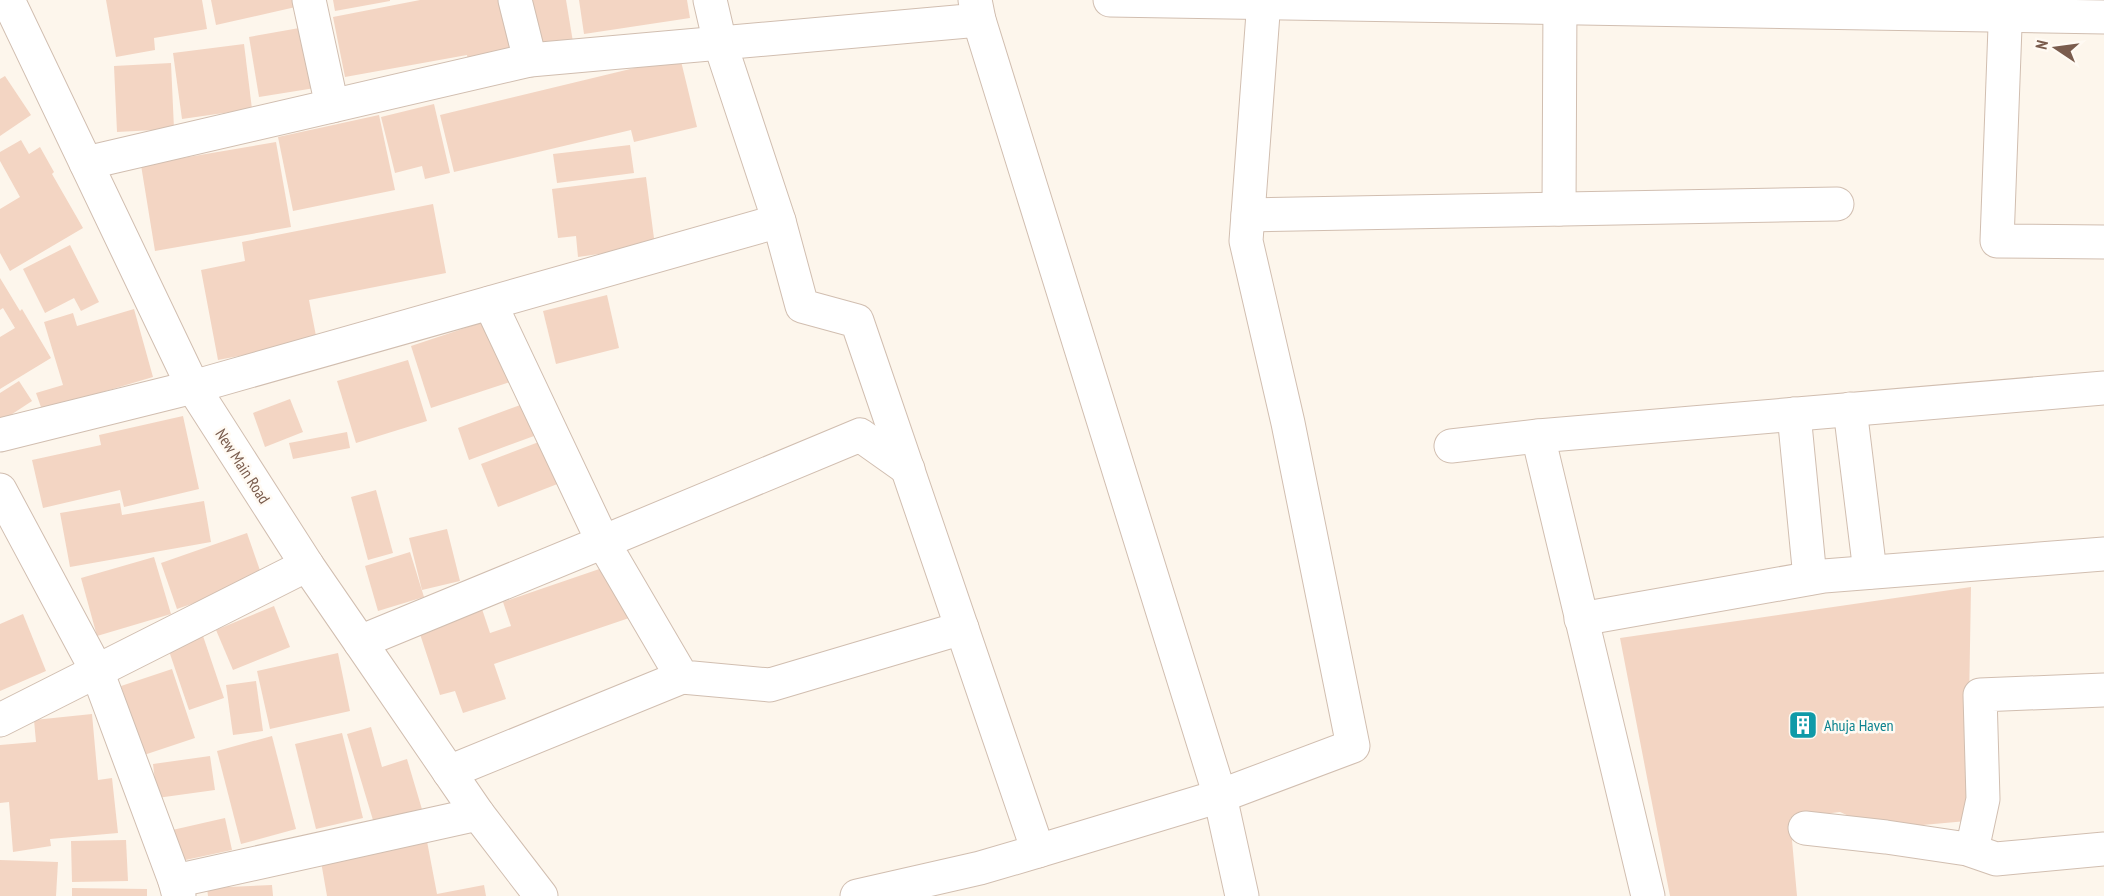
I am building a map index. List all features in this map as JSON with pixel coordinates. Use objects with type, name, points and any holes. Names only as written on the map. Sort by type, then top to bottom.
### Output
[{"type":"street","name":"New Main Road","points":[[8,0],[193,387],[307,565],[478,814],[541,896]]},
{"type":"street","points":[[309,0],[332,106]]},
{"type":"street","points":[[515,0],[530,60]]},
{"type":"street","points":[[710,0],[720,43],[778,221],[802,306],[857,321],[1038,851]]},
{"type":"street","points":[[1110,0],[2006,7],[2104,17]]},
{"type":"street","points":[[857,896],[980,868],[1038,851],[1220,795],[1353,746],[1288,423],[1246,241],[1264,1]]},
{"type":"street","points":[[1559,209],[1560,4]]},
{"type":"street","points":[[2006,7],[1997,241],[2104,242]]},
{"type":"street","points":[[86,163],[530,60],[720,43],[977,10],[1220,795],[1242,896]]},
{"type":"street","points":[[1248,215],[1837,204]]},
{"type":"street","points":[[0,435],[193,387],[778,221]]},
{"type":"street","points":[[490,303],[603,542],[682,677]]},
{"type":"street","points":[[1451,446],[1538,436],[2104,388]]},
{"type":"street","points":[[1850,409],[1870,572]]},
{"type":"street","points":[[1794,414],[1809,578]]},
{"type":"street","points":[[360,642],[860,435],[908,469]]},
{"type":"street","points":[[1538,436],[1648,896]]},
{"type":"street","points":[[0,490],[97,671],[177,889],[478,814]]},
{"type":"street","points":[[1581,619],[1809,578],[2104,555]]},
{"type":"street","points":[[0,720],[307,565]]},
{"type":"street","points":[[449,772],[682,677],[771,685],[962,628]]},
{"type":"street","points":[[1972,850],[1983,799],[1980,695],[2104,690]]},
{"type":"street","points":[[1805,828],[1972,850],[1996,859],[2104,849]]},
{"type":"building","points":[[106,0],[202,0],[207,29],[154,38],[155,50],[116,57]]},
{"type":"building","points":[[211,0],[299,0],[300,6],[216,25]]},
{"type":"building","points":[[333,0],[390,0],[390,1],[335,11]]},
{"type":"building","points":[[420,0],[503,0],[512,52],[468,60],[467,55],[345,77],[333,17]]},
{"type":"building","points":[[530,0],[566,0],[573,42],[539,48]]},
{"type":"building","points":[[579,0],[687,0],[690,18],[584,34]]},
{"type":"building","points":[[305,27],[315,88],[259,97],[249,37]]},
{"type":"building","points":[[244,44],[252,109],[182,119],[173,53]]},
{"type":"building","points":[[680,57],[697,127],[634,142],[631,130],[454,172],[440,115]]},
{"type":"building","points":[[171,63],[174,129],[117,132],[114,66]]},
{"type":"building","points":[[5,76],[31,115],[0,136],[0,79]]},
{"type":"building","points":[[434,104],[450,173],[425,179],[422,166],[395,173],[381,117]]},
{"type":"building","points":[[379,115],[395,190],[293,211],[278,137]]},
{"type":"building","points":[[21,140],[29,154],[40,147],[54,172],[52,174],[83,228],[10,271],[0,253],[0,209],[20,197],[0,161],[0,152]]},
{"type":"building","points":[[276,142],[291,227],[155,251],[141,165]]},
{"type":"building","points":[[630,145],[634,173],[557,183],[553,154]]},
{"type":"building","points":[[646,177],[655,246],[578,257],[576,236],[558,238],[552,189]]},
{"type":"building","points":[[433,204],[446,273],[309,300],[317,341],[218,360],[201,270],[245,261],[242,242]]},
{"type":"building","points":[[70,245],[99,302],[81,311],[74,298],[45,313],[23,269]]},
{"type":"building","points":[[0,278],[20,311],[22,309],[51,358],[0,389],[0,337],[15,328],[3,308],[0,310]]},
{"type":"building","points":[[607,295],[619,348],[556,364],[543,311]]},
{"type":"building","points":[[134,309],[153,377],[42,410],[36,393],[63,385],[44,322],[73,313],[77,326]]},
{"type":"building","points":[[489,320],[510,382],[431,408],[411,346]]},
{"type":"building","points":[[408,360],[427,421],[356,443],[337,381]]},
{"type":"building","points":[[19,381],[32,401],[0,422],[0,393]]},
{"type":"building","points":[[290,399],[303,432],[265,447],[253,413]]},
{"type":"building","points":[[523,404],[534,436],[469,460],[458,428]]},
{"type":"building","points":[[183,416],[199,489],[124,507],[120,490],[43,508],[32,460],[101,445],[99,435]]},
{"type":"building","points":[[347,432],[350,448],[293,459],[289,443]]},
{"type":"building","points":[[544,440],[560,483],[498,507],[481,464]]},
{"type":"building","points":[[376,490],[393,553],[368,560],[351,497]]},
{"type":"building","points":[[204,501],[211,542],[70,567],[60,513],[120,503],[122,515]]},
{"type":"building","points":[[447,529],[460,581],[422,590],[409,538]]},
{"type":"building","points":[[247,533],[263,579],[177,609],[161,563]]},
{"type":"building","points":[[410,552],[424,597],[378,611],[365,566]]},
{"type":"building","points":[[154,557],[171,614],[97,636],[81,578]]},
{"type":"building","points":[[614,564],[632,617],[494,664],[506,699],[463,713],[455,691],[440,695],[418,628],[481,606],[490,633],[511,626],[503,602]]},
{"type":"building","name":"Ahuja Haven","points":[[1971,587],[1967,821],[1878,829],[1840,812],[1790,818],[1797,896],[1670,896],[1620,638]]},
{"type":"building","points":[[274,606],[290,647],[233,670],[216,630]]},
{"type":"building","points":[[23,614],[46,671],[0,691],[0,624]]},
{"type":"building","points":[[203,636],[224,698],[189,710],[168,648]]},
{"type":"building","points":[[338,653],[350,711],[270,729],[257,671]]},
{"type":"building","points":[[172,669],[195,738],[144,755],[121,686]]},
{"type":"building","points":[[256,681],[263,731],[233,735],[226,685]]},
{"type":"building","points":[[92,714],[98,780],[112,778],[118,833],[50,839],[51,846],[13,852],[9,802],[0,803],[0,745],[36,742],[34,720]]},
{"type":"building","points":[[371,727],[382,767],[407,759],[424,816],[376,830],[347,734]]},
{"type":"building","points":[[342,733],[363,818],[316,829],[295,744]]},
{"type":"building","points":[[272,736],[296,829],[241,844],[217,751]]},
{"type":"building","points":[[210,756],[215,790],[157,798],[153,764]]},
{"type":"building","points":[[225,818],[232,850],[176,862],[168,831]]},
{"type":"building","points":[[426,836],[437,894],[484,885],[486,896],[327,896],[320,856]]},
{"type":"building","points":[[126,840],[128,881],[72,882],[71,841]]},
{"type":"building","points":[[0,860],[58,862],[56,896],[0,896]]},
{"type":"building","points":[[272,885],[273,896],[208,896],[207,888]]},
{"type":"building","points":[[72,888],[147,889],[147,896],[72,896]]},
{"type":"place","name":"Ahuja Haven","points":[[1803,725]]}]
